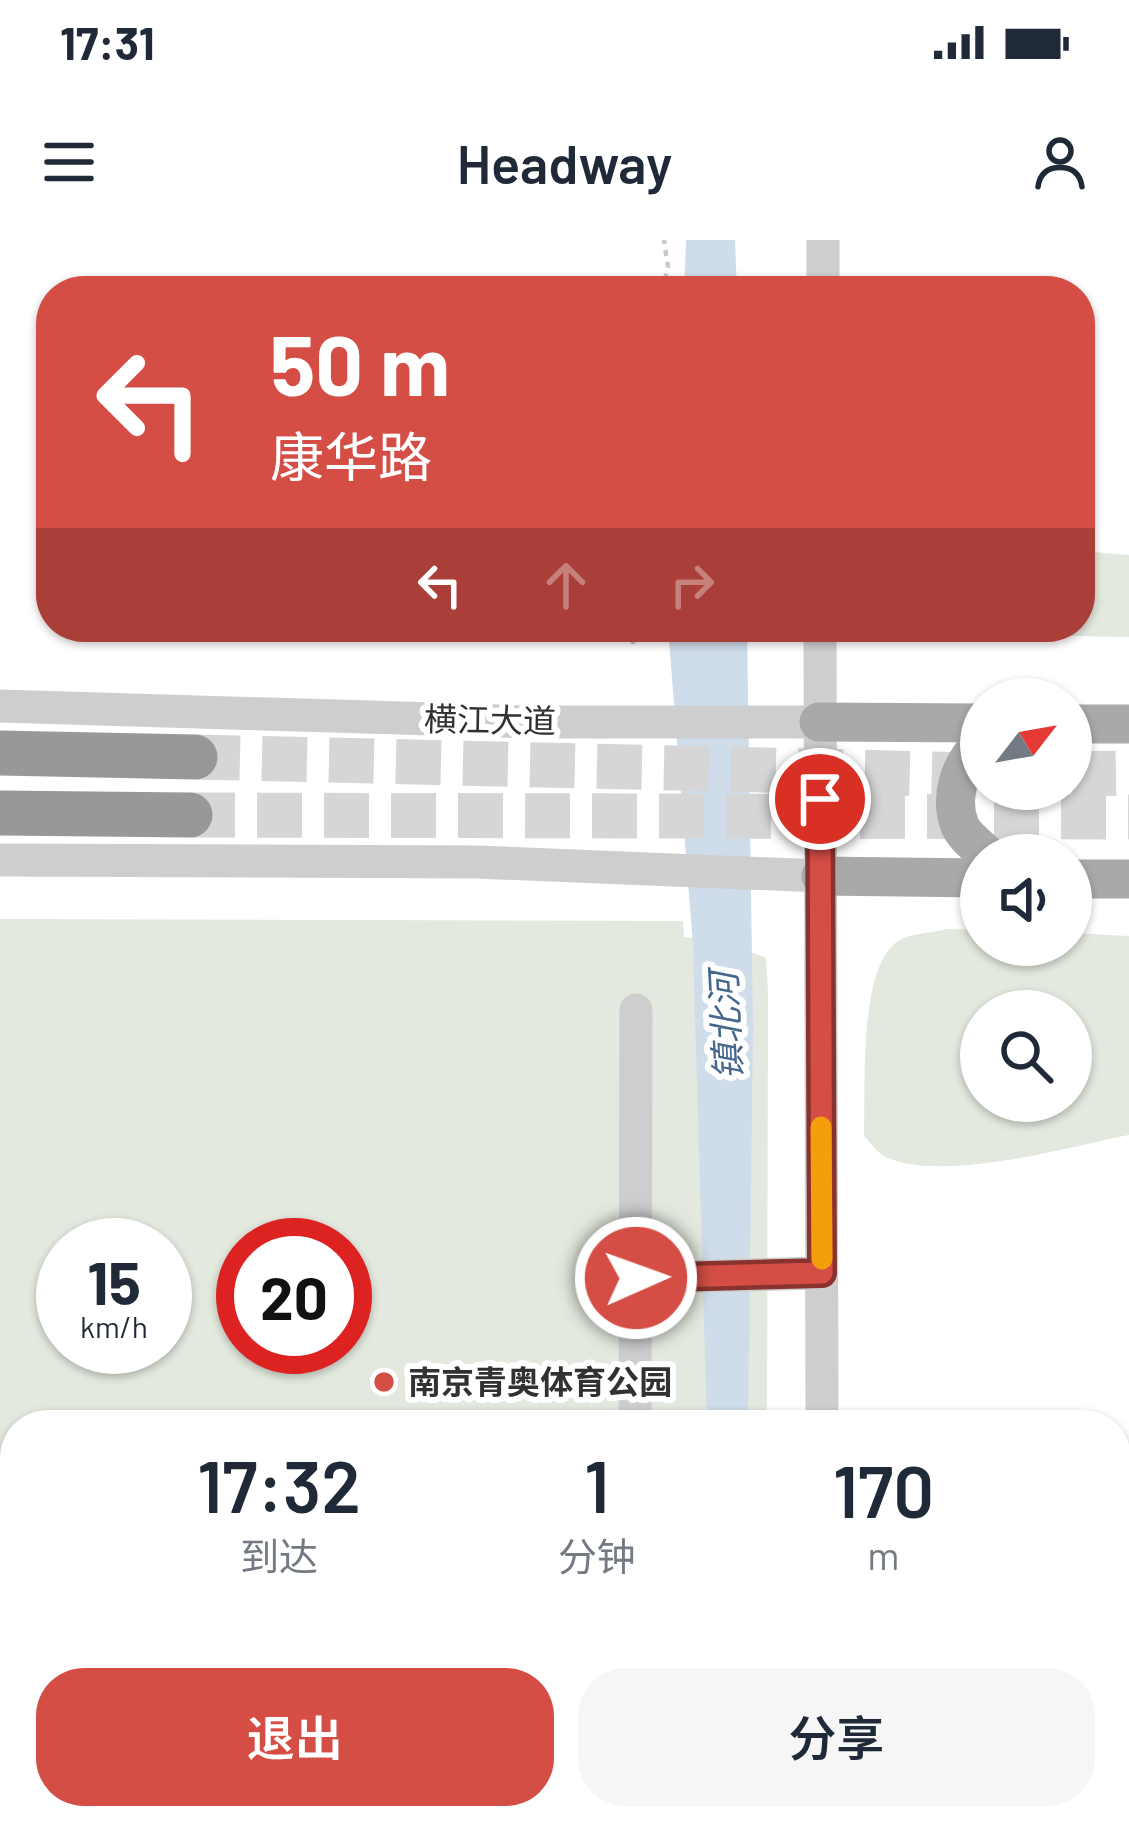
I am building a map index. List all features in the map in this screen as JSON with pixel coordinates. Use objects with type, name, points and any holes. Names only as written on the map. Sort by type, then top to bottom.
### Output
[{"type":"highway","points":[[0,753],[194,757]]},
{"type":"highway","points":[[0,813],[190,815]]},
{"type":"main road","name":"横江大道","points":[[819,722],[960,723]]},
{"type":"main road","points":[[1092,724],[1129,724]]},
{"type":"main road","points":[[960,777],[955,789],[961,829],[966,834]]},
{"type":"main road","points":[[820,876],[960,878]]},
{"type":"main road","points":[[1092,879],[1129,879]]},
{"type":"street","points":[[823,240],[823,276]]},
{"type":"street","points":[[820,642],[822,1410]]},
{"type":"street","name":"横江大道","points":[[0,706],[819,722]]},
{"type":"street","points":[[0,860],[476,862],[820,876]]},
{"type":"street","points":[[635,1410],[636,1010]]},
{"type":"street","points":[[636,1278],[822,1273]]},
{"type":"path","points":[[664,240],[666,276]]},
{"type":"shaded area","points":[[1095,552],[1129,555],[1129,637],[1095,636]]},
{"type":"shaded area","name":"南京青奥体育公园","points":[[0,919],[683,921],[684,937],[723,942],[766,958],[767,1410],[0,1410]]},
{"type":"shaded area","points":[[960,929],[960,966],[1092,966],[1092,934],[1129,936],[1129,1135],[970,1165],[908,1164],[874,1147],[864,1136],[871,998],[888,951],[902,939]]},
{"type":"water","points":[[686,240],[735,240],[736,276],[685,276]]},
{"type":"water","name":"镇北河","points":[[669,642],[747,642],[753,1026],[748,1410],[707,1410],[693,945]]},
{"type":"tunnel","points":[[195,757],[960,775]]},
{"type":"tunnel","points":[[1092,774],[1129,773]]},
{"type":"tunnel","points":[[190,815],[1129,817]]},
{"type":"slow traffic","points":[[821,1127],[822,1259]]},
{"type":"place","name":"南京青奥体育公园","points":[[384,1382]]},
{"type":"route","points":[[636,1278],[822,1273],[820,799]]}]
